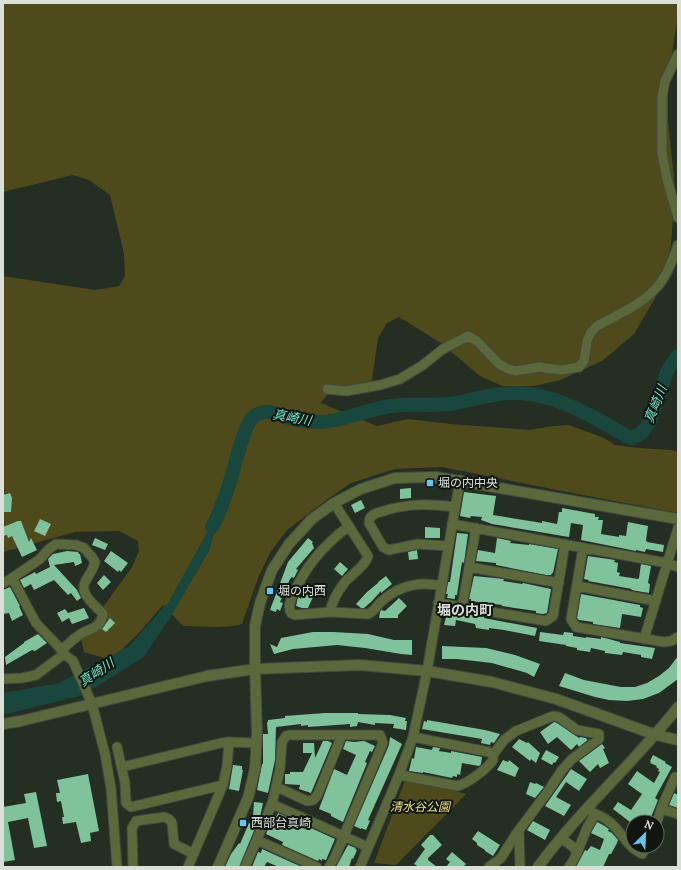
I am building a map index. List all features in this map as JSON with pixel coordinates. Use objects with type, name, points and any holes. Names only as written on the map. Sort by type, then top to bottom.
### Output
[{"type":"street","points":[[678,54],[665,81],[662,91],[662,154],[667,180],[678,218]]},
{"type":"street","points":[[327,389],[346,391],[380,385],[400,379],[443,349],[468,336],[477,341],[499,364],[506,368],[515,370],[539,367],[561,370],[579,367],[584,361],[587,341],[591,332],[597,326],[653,292],[662,281],[678,245]]},
{"type":"street","points":[[218,867],[248,798],[255,769],[257,743],[255,626],[260,603],[272,570],[289,544],[312,519],[334,503],[361,489],[395,478],[436,477],[678,519]]},
{"type":"street","points":[[360,867],[399,775],[413,737],[427,671],[460,480]]},
{"type":"street","points":[[330,612],[335,597],[344,583],[368,559],[368,556],[334,503]]},
{"type":"street","points":[[448,546],[418,544],[392,550],[387,549],[383,547],[369,523],[369,520],[371,516],[378,512],[407,505],[455,507]]},
{"type":"street","points":[[452,524],[667,563],[678,567]]},
{"type":"street","points":[[349,526],[327,544],[309,564],[296,589],[289,609],[290,613],[295,615],[330,612],[368,614],[391,594],[404,587],[420,583],[441,586]]},
{"type":"street","points":[[462,607],[476,528]]},
{"type":"street","points":[[644,638],[678,528]]},
{"type":"street","points":[[3,583],[40,559],[56,544],[76,545],[84,548],[95,562],[93,571],[84,584],[83,590],[85,595],[103,614],[102,619],[94,629],[83,632],[69,642],[63,652],[36,675],[22,678],[3,679]]},
{"type":"street","points":[[438,603],[546,622],[553,616],[565,544]]},
{"type":"street","points":[[583,548],[571,619],[576,627],[668,642],[678,637]]},
{"type":"street","points":[[469,567],[559,583]]},
{"type":"street","points":[[12,578],[36,623],[73,661],[92,704],[112,788],[117,867]]},
{"type":"street","points":[[577,586],[656,601]]},
{"type":"street","points":[[3,724],[21,721],[207,676],[255,670],[360,665],[427,671],[492,682],[556,699],[656,735],[678,740]]},
{"type":"street","points":[[538,867],[561,838],[591,811],[678,707]]},
{"type":"street","points":[[399,775],[457,786],[463,784],[488,766],[493,760],[493,755],[509,735],[554,716],[577,730],[599,734],[598,739],[572,759],[562,770],[501,858],[489,867]]},
{"type":"street","points":[[277,787],[307,800],[313,800],[342,735]]},
{"type":"street","points":[[245,867],[272,804],[277,787],[282,742],[286,736],[380,735],[383,742],[335,857],[329,867]]},
{"type":"street","points":[[413,737],[489,752],[493,755]]},
{"type":"street","points":[[122,767],[229,742],[257,743]]},
{"type":"street","points":[[188,867],[223,786],[227,766],[229,742]]},
{"type":"street","points":[[117,747],[125,783],[126,803],[131,806],[223,786]]},
{"type":"street","points":[[659,814],[675,777]]},
{"type":"street","points":[[272,804],[368,847]]},
{"type":"street","points":[[661,809],[678,814]]},
{"type":"street","points":[[591,811],[602,816],[617,828],[625,839]]},
{"type":"street","points":[[569,867],[575,858],[587,828],[591,811]]},
{"type":"street","points":[[133,867],[132,828],[136,822],[164,817],[169,819],[172,822],[174,844],[194,854]]},
{"type":"street","points":[[519,830],[520,867]]},
{"type":"street","points":[[561,838],[576,849],[577,853]]},
{"type":"street","points":[[257,840],[317,867]]},
{"type":"green space","points":[[3,3],[678,3],[678,16],[668,77],[668,121],[675,188],[671,245],[661,288],[634,334],[602,361],[560,380],[534,386],[502,386],[480,376],[441,343],[399,317],[387,323],[378,338],[372,380],[364,384],[328,394],[321,403],[377,426],[408,419],[530,430],[569,425],[604,438],[615,445],[672,450],[678,452],[678,513],[442,467],[395,469],[351,483],[287,530],[270,553],[258,578],[242,624],[220,627],[183,626],[163,605],[137,635],[111,660],[84,652],[81,638],[132,567],[139,551],[138,541],[119,531],[75,532],[3,552],[3,276],[95,290],[119,286],[125,276],[124,254],[110,195],[89,180],[73,175],[3,192]]},
{"type":"green space","name":"清水谷公園","points":[[406,778],[466,794],[396,865],[374,863]]},
{"type":"water","points":[[222,506],[209,551],[170,618],[144,657],[83,695],[3,714],[3,693],[59,683],[129,646],[169,601]]},
{"type":"building","points":[[411,488],[411,498],[400,499],[400,489]]},
{"type":"building","points":[[464,492],[496,496],[493,515],[557,524],[559,512],[562,512],[562,508],[595,514],[595,517],[599,517],[598,520],[603,520],[601,534],[619,537],[619,535],[626,536],[628,522],[648,526],[647,542],[664,545],[663,552],[646,549],[645,552],[636,551],[581,540],[583,525],[571,523],[569,537],[492,524],[481,520],[482,517],[471,516],[470,518],[460,516]]},
{"type":"building","points":[[10,493],[12,498],[11,512],[3,512],[3,495]]},
{"type":"building","points":[[361,500],[365,508],[355,513],[351,505]]},
{"type":"building","points":[[40,519],[51,524],[45,536],[34,531]]},
{"type":"building","points":[[21,521],[29,542],[31,538],[37,550],[22,557],[12,536],[8,538],[7,535],[3,536],[3,527]]},
{"type":"building","points":[[425,527],[440,528],[440,538],[425,538]]},
{"type":"building","points":[[457,533],[468,534],[464,563],[462,562],[457,595],[455,595],[455,599],[447,598],[448,594],[446,594],[448,582],[450,582]]},
{"type":"building","points":[[95,538],[108,544],[105,550],[92,545]]},
{"type":"building","points":[[308,538],[313,542],[314,548],[296,569],[298,570],[294,578],[292,577],[290,579],[280,602],[283,603],[280,611],[277,609],[276,612],[270,610],[288,562]]},
{"type":"building","points":[[497,538],[511,541],[510,543],[529,544],[558,549],[553,573],[551,575],[546,575],[496,565],[496,563],[476,561],[478,550],[495,553]]},
{"type":"building","points":[[417,550],[418,559],[409,560],[408,552]]},
{"type":"building","points":[[67,551],[78,552],[82,563],[75,566],[74,562],[54,565],[77,590],[81,598],[77,601],[71,593],[68,595],[54,580],[34,590],[31,584],[24,588],[20,580],[35,572],[36,574],[50,567],[48,559],[53,554]]},
{"type":"building","points":[[111,551],[128,563],[121,572],[119,570],[118,572],[104,561]]},
{"type":"building","points":[[588,556],[615,560],[614,562],[618,563],[617,572],[620,573],[619,576],[638,579],[641,564],[651,566],[648,583],[650,584],[649,593],[584,579]]},
{"type":"building","points":[[340,562],[348,569],[342,576],[334,569]]},
{"type":"building","points":[[104,575],[111,582],[103,590],[97,583]]},
{"type":"building","points":[[386,576],[392,584],[381,593],[381,591],[364,608],[361,608],[356,604],[367,592]]},
{"type":"building","points":[[474,576],[504,579],[503,581],[523,583],[551,589],[547,613],[536,613],[536,611],[471,601],[471,599],[469,599]]},
{"type":"building","points":[[10,587],[23,615],[12,621],[9,613],[3,614],[3,590]]},
{"type":"building","points":[[303,593],[313,597],[308,608],[296,606],[298,597],[301,599]]},
{"type":"building","points":[[581,594],[640,605],[640,607],[643,608],[641,617],[622,614],[620,628],[593,624],[593,622],[579,620],[577,618]]},
{"type":"building","points":[[399,598],[407,606],[398,615],[398,618],[379,618],[381,610],[385,611]]},
{"type":"building","points":[[84,608],[89,618],[72,624],[69,618],[62,622],[57,613],[65,609],[68,613]]},
{"type":"building","points":[[449,612],[484,617],[537,628],[535,636],[504,630],[476,628],[475,624],[456,620],[455,626],[444,625]]},
{"type":"building","points":[[110,618],[115,623],[106,632],[102,629]]},
{"type":"building","points":[[313,632],[368,634],[394,640],[412,640],[412,655],[337,645],[293,649],[274,654],[270,644],[277,647],[281,638]]},
{"type":"building","points":[[540,632],[563,635],[564,632],[573,633],[573,636],[601,639],[601,637],[620,643],[655,648],[652,659],[641,657],[641,655],[623,652],[622,655],[605,653],[605,651],[591,648],[590,652],[577,650],[577,648],[566,645],[539,641]]},
{"type":"building","points":[[38,634],[47,643],[35,651],[32,650],[6,665],[5,657],[24,642]]},
{"type":"building","points":[[442,646],[486,648],[515,655],[540,664],[534,677],[527,673],[492,663],[442,659]]},
{"type":"building","points":[[678,656],[678,679],[659,693],[643,699],[627,701],[609,700],[559,686],[565,673],[584,680],[621,687],[635,687],[647,683],[659,676],[669,668]]},
{"type":"building","points":[[325,713],[358,713],[390,715],[406,718],[406,730],[393,728],[394,724],[375,723],[375,725],[358,722],[357,726],[350,727],[350,724],[308,727],[308,725],[301,726],[301,724],[276,727],[275,760],[268,793],[257,790],[263,764],[263,734],[268,734],[268,720],[285,718],[285,716]]},
{"type":"building","points":[[427,720],[500,734],[494,743],[491,742],[490,745],[481,743],[482,739],[422,729],[424,721],[427,722]]},
{"type":"building","points":[[554,722],[579,738],[586,738],[587,740],[590,738],[579,747],[577,744],[571,750],[557,737],[548,744],[540,732]]},
{"type":"building","points":[[390,737],[402,744],[368,820],[370,821],[366,830],[361,829],[354,826],[389,745]]},
{"type":"building","points":[[519,739],[527,743],[528,742],[540,753],[536,763],[531,759],[530,761],[512,747]]},
{"type":"building","points":[[323,741],[332,743],[311,793],[299,789],[300,785],[285,784],[285,774],[290,774],[290,772],[303,772],[312,753],[303,753],[303,743],[314,743],[315,758]]},
{"type":"building","points":[[346,741],[364,741],[375,746],[372,752],[370,751],[365,762],[367,763],[343,822],[331,816],[331,814],[319,809],[334,769],[347,775],[356,755],[343,749]]},
{"type":"building","points":[[602,744],[605,748],[603,749],[609,763],[600,768],[598,764],[590,772],[579,761]]},
{"type":"building","points":[[416,747],[432,750],[433,747],[440,748],[439,751],[451,753],[451,751],[482,757],[481,764],[479,766],[462,763],[460,775],[457,774],[457,777],[453,776],[452,778],[423,772],[409,771],[412,758],[414,759]]},
{"type":"building","points":[[546,750],[559,757],[552,765],[541,759]]},
{"type":"building","points":[[653,755],[672,767],[655,798],[658,800],[652,814],[625,814],[625,818],[613,809],[618,802],[631,810],[642,794],[628,784],[637,771],[654,783],[660,772],[656,767],[657,766],[650,763]]},
{"type":"building","points":[[503,760],[508,762],[509,760],[519,768],[515,777],[497,770]]},
{"type":"building","points":[[233,765],[242,766],[243,770],[239,791],[229,789]]},
{"type":"building","points":[[571,769],[587,779],[579,791],[566,782],[556,797],[571,805],[564,816],[545,806]]},
{"type":"building","points":[[88,774],[99,831],[90,833],[91,841],[81,843],[76,822],[63,824],[62,817],[64,817],[61,801],[57,802],[56,793],[60,793],[57,780]]},
{"type":"building","points":[[530,782],[544,787],[535,798],[526,794]]},
{"type":"building","points":[[36,792],[47,846],[34,848],[28,818],[8,822],[15,860],[3,862],[3,807],[26,803],[24,794]]},
{"type":"building","points":[[674,793],[678,795],[678,808],[669,805]]},
{"type":"building","points":[[254,802],[263,803],[260,817],[253,816]]},
{"type":"building","points":[[278,813],[335,839],[326,860],[322,859],[322,861],[319,859],[318,861],[282,845],[283,842],[266,834],[274,815],[277,816]]},
{"type":"building","points":[[533,821],[550,830],[545,840],[527,830]]},
{"type":"building","points":[[597,822],[609,829],[608,831],[618,840],[617,843],[611,854],[609,854],[603,867],[576,867],[585,850],[587,851],[591,846],[600,850],[604,839],[591,833]]},
{"type":"building","points":[[249,823],[256,826],[239,867],[225,867],[231,854],[239,843],[240,844]]},
{"type":"building","points":[[478,831],[500,845],[493,856],[477,845],[477,843],[472,839]]},
{"type":"building","points":[[430,835],[433,835],[442,845],[428,858],[428,860],[437,867],[419,867],[414,864],[425,849],[421,845]]},
{"type":"building","points":[[348,845],[356,848],[355,849],[357,850],[349,867],[336,867]]},
{"type":"building","points":[[262,849],[302,867],[279,867],[267,862],[264,867],[252,867],[258,852],[261,853]]},
{"type":"building","points":[[452,852],[466,864],[463,867],[446,867],[450,862],[446,859]]},
{"type":"waterway","name":"真崎川","points":[[212,527],[230,482],[246,429],[253,417],[263,412],[273,413],[296,420],[320,422],[338,420],[391,406],[449,404],[493,395],[520,393],[538,395],[564,404],[597,419],[631,438],[641,433],[649,422],[667,372],[678,356]]},
{"type":"place","name":"堀の内中央","points":[[430,483]]},
{"type":"place","name":"堀の内西","points":[[270,591]]},
{"type":"place","name":"西部台真崎","points":[[243,823]]},
{"type":"district","name":"堀の内町","points":[[465,610]]}]
